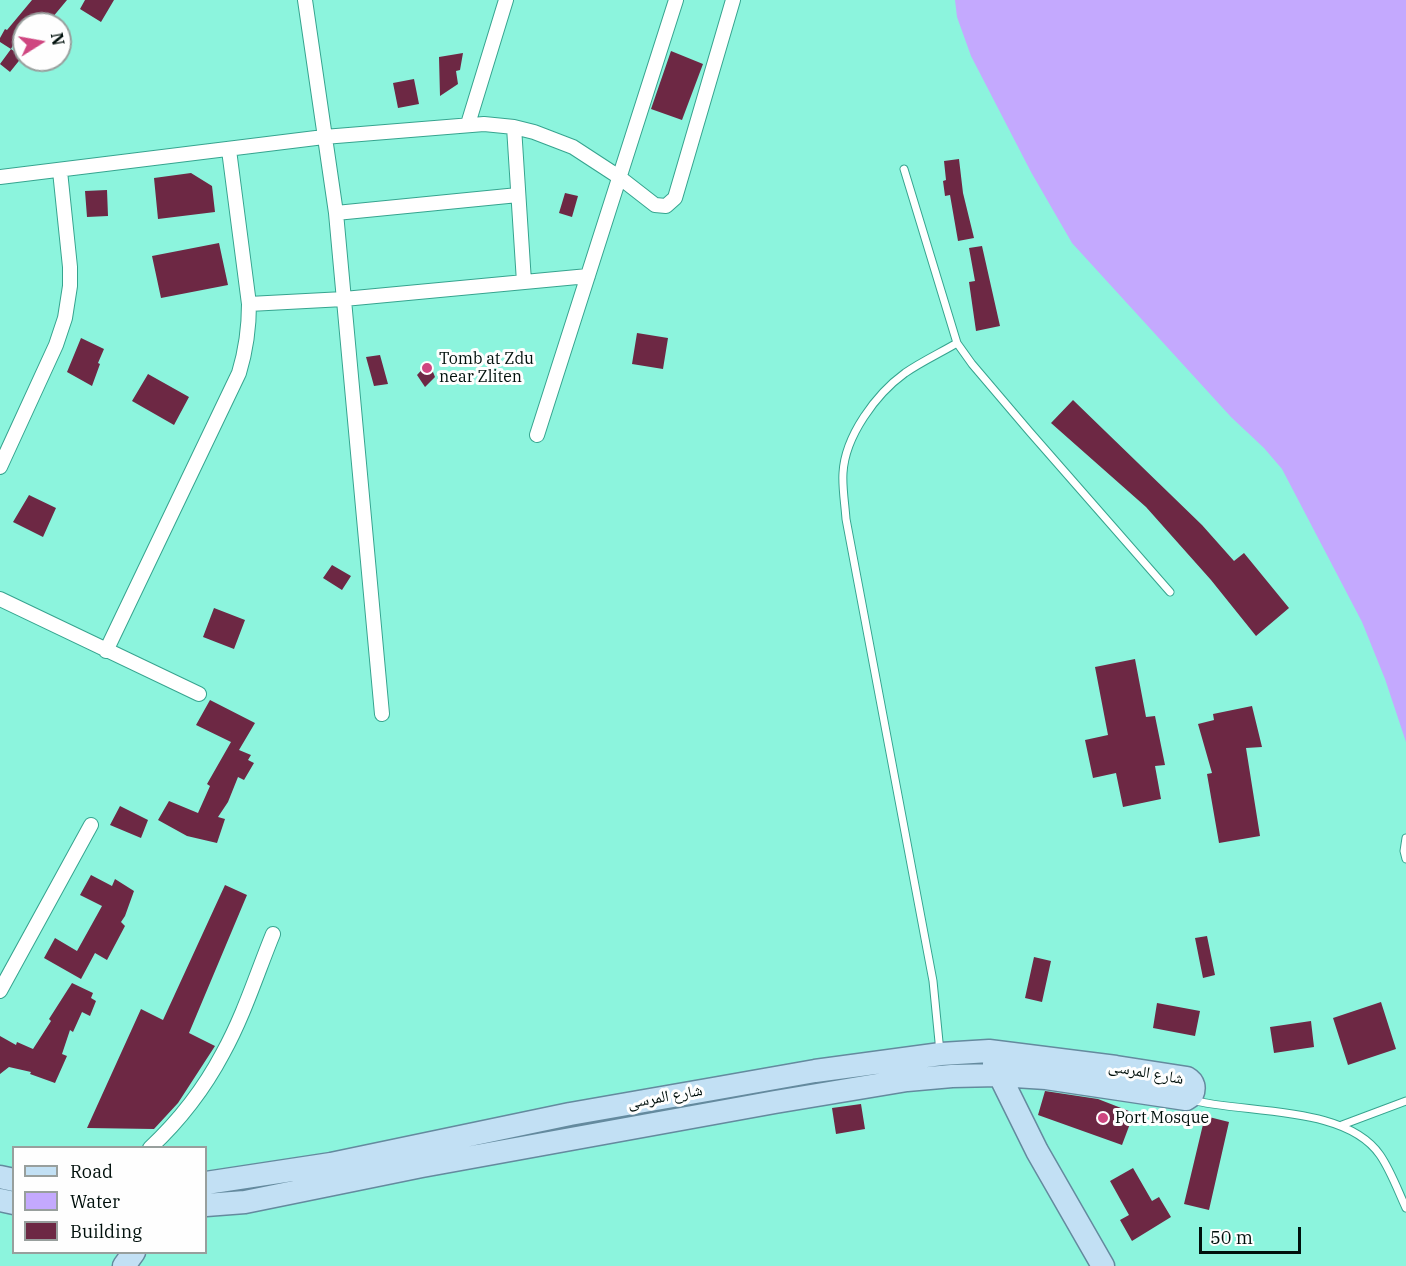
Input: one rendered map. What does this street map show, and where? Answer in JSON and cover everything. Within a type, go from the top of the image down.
[{"type":"main road","name":"شارع المرسى","points":[[207,1183],[331,1164],[570,1114],[815,1071],[941,1054],[989,1051],[1116,1067],[1187,1078],[1193,1082],[1194,1091],[1186,1099],[1046,1078],[999,1075],[952,1076],[882,1083],[422,1166],[244,1202],[207,1205]]},
{"type":"main road","points":[[989,1051],[1037,1151],[1103,1266]]},
{"type":"street","points":[[305,0],[336,213],[382,714]]},
{"type":"street","points":[[468,124],[506,0]]},
{"type":"street","points":[[537,435],[676,0]]},
{"type":"street","points":[[0,177],[324,137],[468,124],[514,127],[554,139],[573,147],[658,206],[669,204],[675,198],[733,0]]},
{"type":"street","points":[[514,127],[524,282]]},
{"type":"street","points":[[106,651],[239,372],[247,340],[249,304],[229,150]]},
{"type":"street","points":[[0,467],[56,345],[65,318],[70,267],[60,171]]},
{"type":"street","points":[[336,213],[518,195]]},
{"type":"street","points":[[249,304],[344,299],[588,276]]},
{"type":"street","points":[[0,599],[199,694]]},
{"type":"street","points":[[0,991],[91,825]]},
{"type":"street","points":[[152,1146],[166,1133],[188,1105],[224,1052],[273,934]]},
{"type":"lane","points":[[904,169],[957,343],[972,364],[1170,592]]},
{"type":"lane","points":[[941,1054],[933,981],[846,519],[843,472],[847,450],[872,406],[906,372],[957,343]]},
{"type":"lane","points":[[1406,838],[1404,851],[1406,859]]},
{"type":"lane","points":[[1186,1099],[1210,1105],[1310,1118],[1342,1125],[1356,1132],[1380,1154],[1406,1208]]},
{"type":"lane","points":[[1342,1125],[1406,1101]]},
{"type":"water","points":[[955,0],[1406,0],[1406,742],[1385,679],[1362,622],[1282,469],[1264,448],[1231,417],[1072,243],[1031,172],[971,56],[957,17]]},
{"type":"building","points":[[32,0],[67,0],[57,12],[22,12]]},
{"type":"building","points":[[85,0],[114,0],[101,22],[80,9]]},
{"type":"building","points":[[12,24],[11,49],[0,42],[5,29],[7,30]]},
{"type":"building","points":[[11,49],[12,50],[10,72],[0,64]]},
{"type":"building","points":[[671,51],[703,64],[682,120],[651,109]]},
{"type":"building","points":[[463,53],[460,70],[456,71],[458,84],[440,96],[439,57]]},
{"type":"building","points":[[414,79],[419,104],[398,108],[393,83]]},
{"type":"building","points":[[959,159],[963,193],[974,238],[958,241],[950,195],[945,196],[943,181],[946,180],[944,161]]},
{"type":"building","points":[[191,173],[212,186],[215,212],[158,219],[154,178]]},
{"type":"building","points":[[107,190],[108,216],[87,217],[85,191]]},
{"type":"building","points":[[565,193],[578,196],[572,217],[559,213]]},
{"type":"building","points":[[219,243],[228,285],[161,298],[152,256]]},
{"type":"building","points":[[982,246],[1000,326],[976,331],[969,282],[975,281],[969,248]]},
{"type":"building","points":[[637,333],[668,338],[663,369],[632,364]]},
{"type":"building","points":[[81,338],[104,349],[92,386],[67,372]]},
{"type":"building","points":[[380,355],[388,384],[374,386],[366,357]]},
{"type":"building","name":"Tomb at Zdu near Zliten","points":[[429,362],[435,377],[425,387],[417,375]]},
{"type":"building","points":[[148,374],[189,397],[174,425],[132,401]]},
{"type":"building","points":[[1073,400],[1202,525],[1234,561],[1244,553],[1289,608],[1256,636],[1211,580],[1146,507],[1051,423]]},
{"type":"building","points":[[29,495],[56,508],[43,537],[13,522]]},
{"type":"building","points":[[332,565],[351,576],[342,590],[323,578]]},
{"type":"building","points":[[214,608],[245,620],[234,649],[203,637]]},
{"type":"building","points":[[1135,659],[1146,717],[1155,716],[1165,765],[1155,766],[1161,799],[1123,807],[1116,773],[1093,778],[1085,740],[1108,735],[1095,667]]},
{"type":"building","points":[[210,700],[255,723],[239,750],[251,755],[248,760],[254,763],[244,780],[238,777],[228,802],[218,817],[225,819],[217,843],[187,836],[158,820],[169,801],[198,813],[210,786],[207,784],[231,742],[196,725]]},
{"type":"building","points":[[1252,706],[1262,747],[1246,748],[1260,836],[1219,843],[1207,774],[1212,773],[1198,724],[1214,720],[1213,714]]},
{"type":"building","points":[[120,806],[148,820],[141,838],[110,825]]},
{"type":"building","points":[[91,875],[112,886],[115,879],[134,891],[121,922],[125,926],[107,960],[95,953],[81,979],[44,958],[55,938],[77,951],[102,906],[80,895]]},
{"type":"building","points":[[225,885],[247,895],[189,1033],[215,1046],[178,1103],[154,1129],[87,1128],[141,1009],[163,1020]]},
{"type":"building","points":[[1207,936],[1215,975],[1203,978],[1195,938]]},
{"type":"building","points":[[1034,957],[1051,961],[1042,1002],[1025,998]]},
{"type":"building","points":[[72,983],[93,993],[91,998],[96,1001],[90,1016],[82,1012],[73,1032],[70,1030],[62,1054],[67,1056],[55,1083],[30,1074],[31,1072],[9,1067],[0,1074],[0,1036],[16,1045],[17,1042],[33,1049]]},
{"type":"building","points":[[1381,1002],[1396,1049],[1348,1065],[1333,1018]]},
{"type":"building","points":[[1157,1003],[1200,1011],[1195,1036],[1153,1028]]},
{"type":"building","points":[[1311,1021],[1314,1047],[1274,1053],[1270,1027]]},
{"type":"building","points":[[1045,1091],[1098,1099],[1134,1113],[1122,1145],[1038,1115]]},
{"type":"building","points":[[861,1104],[865,1129],[836,1134],[832,1108]]},
{"type":"building","points":[[1205,1116],[1229,1122],[1209,1210],[1184,1204]]},
{"type":"building","points":[[1133,1168],[1152,1201],[1159,1197],[1171,1217],[1132,1241],[1120,1220],[1129,1215],[1110,1181]]},
{"type":"place","name":"Tomb at Zdu near Zliten","points":[[427,368]]},
{"type":"place","name":"Port Mosque","points":[[1103,1118]]}]
